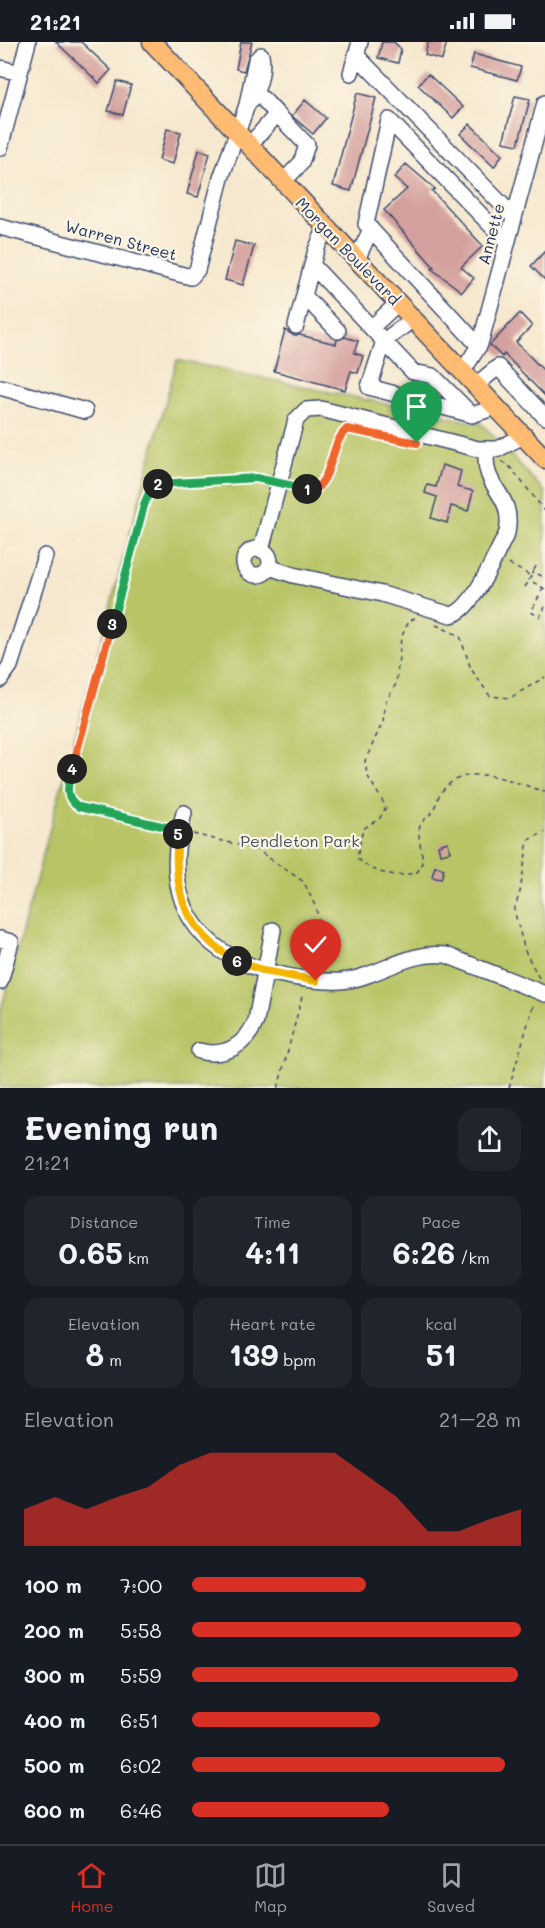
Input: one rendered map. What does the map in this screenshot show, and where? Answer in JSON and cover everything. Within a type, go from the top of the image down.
[{"type":"main road","name":"Morgan Boulevard","points":[[152,42],[545,459]]},
{"type":"street","points":[[0,148],[27,42]]},
{"type":"street","points":[[351,73],[358,48]]},
{"type":"street","points":[[358,48],[514,217]]},
{"type":"street","points":[[243,140],[247,105],[254,99],[263,62],[263,49]]},
{"type":"street","points":[[0,68],[20,74]]},
{"type":"street","points":[[263,99],[307,145],[301,163],[283,182]]},
{"type":"street","name":"Annette","points":[[464,371],[478,346],[545,102]]},
{"type":"street","points":[[243,140],[277,114]]},
{"type":"street","points":[[478,346],[366,224],[389,120],[507,242]]},
{"type":"street","name":"Warren Street","points":[[0,227],[191,277],[197,270],[221,178],[243,140]]},
{"type":"street","points":[[296,326],[312,265],[326,227]]},
{"type":"street","points":[[357,259],[371,229]]},
{"type":"street","points":[[312,265],[413,372],[433,376],[472,415]]},
{"type":"street","points":[[304,297],[338,331]]},
{"type":"street","points":[[372,327],[398,303]]},
{"type":"street","points":[[413,319],[384,340],[369,387],[472,415],[496,407]]},
{"type":"street","points":[[476,385],[498,367],[545,417]]},
{"type":"street","points":[[0,387],[85,411]]},
{"type":"street","points":[[261,550],[297,420],[306,410],[321,409],[487,453],[523,436]]},
{"type":"street","points":[[269,567],[292,575],[382,594],[451,615],[458,613],[468,604],[507,533],[509,522],[505,502],[487,476],[487,453]]},
{"type":"street","points":[[261,550],[270,559],[269,567],[260,575],[252,574],[246,568],[245,560],[249,552],[261,550]]},
{"type":"street","points":[[0,680],[10,666],[45,556]]},
{"type":"street","points":[[184,813],[179,830],[177,858],[184,907],[193,924],[206,940],[223,953],[265,971],[307,980],[342,981],[371,974],[410,957],[430,953],[446,955],[541,992]]},
{"type":"street","points":[[200,1051],[209,1054],[226,1052],[241,1043],[251,1033],[256,1021],[273,930]]},
{"type":"street","points":[[0,939],[11,942],[0,982]]},
{"type":"path","points":[[278,1088],[307,980],[319,921],[316,908],[304,882],[256,849],[79,807],[67,794],[145,502],[151,488],[162,483],[256,478],[316,489],[326,477],[340,439],[347,429]]},
{"type":"path","points":[[487,453],[506,463],[545,511]]},
{"type":"path","points":[[508,564],[531,576]]},
{"type":"path","points":[[525,587],[537,564]]},
{"type":"path","points":[[534,571],[545,578]]},
{"type":"path","points":[[529,580],[544,589],[531,612],[540,617],[545,607]]},
{"type":"path","points":[[419,618],[412,618],[401,638],[396,684],[386,701],[383,721],[365,761],[367,775],[386,807],[381,818],[363,829],[357,858],[380,872],[396,874],[417,872],[422,860],[419,831],[422,821],[432,813],[445,787],[471,776],[496,777],[545,792]]},
{"type":"path","points":[[434,624],[460,636],[471,669],[490,696],[510,698],[545,677]]},
{"type":"path","points":[[509,1088],[541,992],[539,974],[525,951],[514,910],[520,892],[528,840],[545,832]]},
{"type":"green space","name":"Pendleton Park","points":[[177,360],[482,424],[545,492],[545,1088],[0,1088],[0,1013]]},
{"type":"building","points":[[56,42],[81,42],[111,70],[99,83]]},
{"type":"building","points":[[241,42],[252,42],[244,71],[236,69]]},
{"type":"building","points":[[382,42],[394,42],[401,49],[398,63],[378,58]]},
{"type":"building","points":[[428,42],[447,42],[442,60],[425,55]]},
{"type":"building","points":[[474,54],[521,67],[517,80],[470,68]]},
{"type":"building","points":[[428,74],[463,107],[453,118],[418,85]]},
{"type":"building","points":[[117,81],[131,85],[123,115],[108,111]]},
{"type":"building","points":[[357,93],[376,98],[351,191],[333,186]]},
{"type":"building","points":[[515,96],[530,99],[518,145],[503,142]]},
{"type":"building","points":[[305,100],[326,118],[313,134],[292,116]]},
{"type":"building","points":[[470,124],[502,155],[494,167],[460,134]]},
{"type":"building","points":[[167,129],[181,132],[173,164],[159,160]]},
{"type":"building","points":[[199,150],[210,153],[198,197],[187,194]]},
{"type":"building","points":[[406,164],[435,189],[432,191],[483,246],[461,267],[474,278],[462,292],[432,269],[434,267],[384,210],[407,189],[394,178]]},
{"type":"building","points":[[235,241],[254,246],[243,285],[225,280]]},
{"type":"building","points":[[545,251],[545,280],[531,266]]},
{"type":"building","points":[[520,313],[532,326],[516,342],[545,372],[545,396],[504,354],[502,357],[490,345]]},
{"type":"building","points":[[285,330],[293,335],[336,344],[337,340],[345,337],[358,341],[354,353],[363,356],[358,373],[351,371],[345,390],[274,371]]},
{"type":"building","points":[[442,465],[461,471],[457,487],[473,491],[468,511],[451,506],[447,523],[431,518],[437,497],[425,493],[427,485],[436,487]]},
{"type":"building","points":[[448,842],[450,852],[440,854],[438,845]]},
{"type":"building","points":[[435,866],[444,869],[441,879],[432,877]]},
{"type":"route","points":[[316,981],[242,964],[206,940],[193,924],[184,907],[177,858],[179,830],[79,807],[67,794],[68,786],[145,502],[151,488],[162,483],[256,478],[316,489],[326,477],[342,433],[347,429],[353,428],[417,443]]}]
